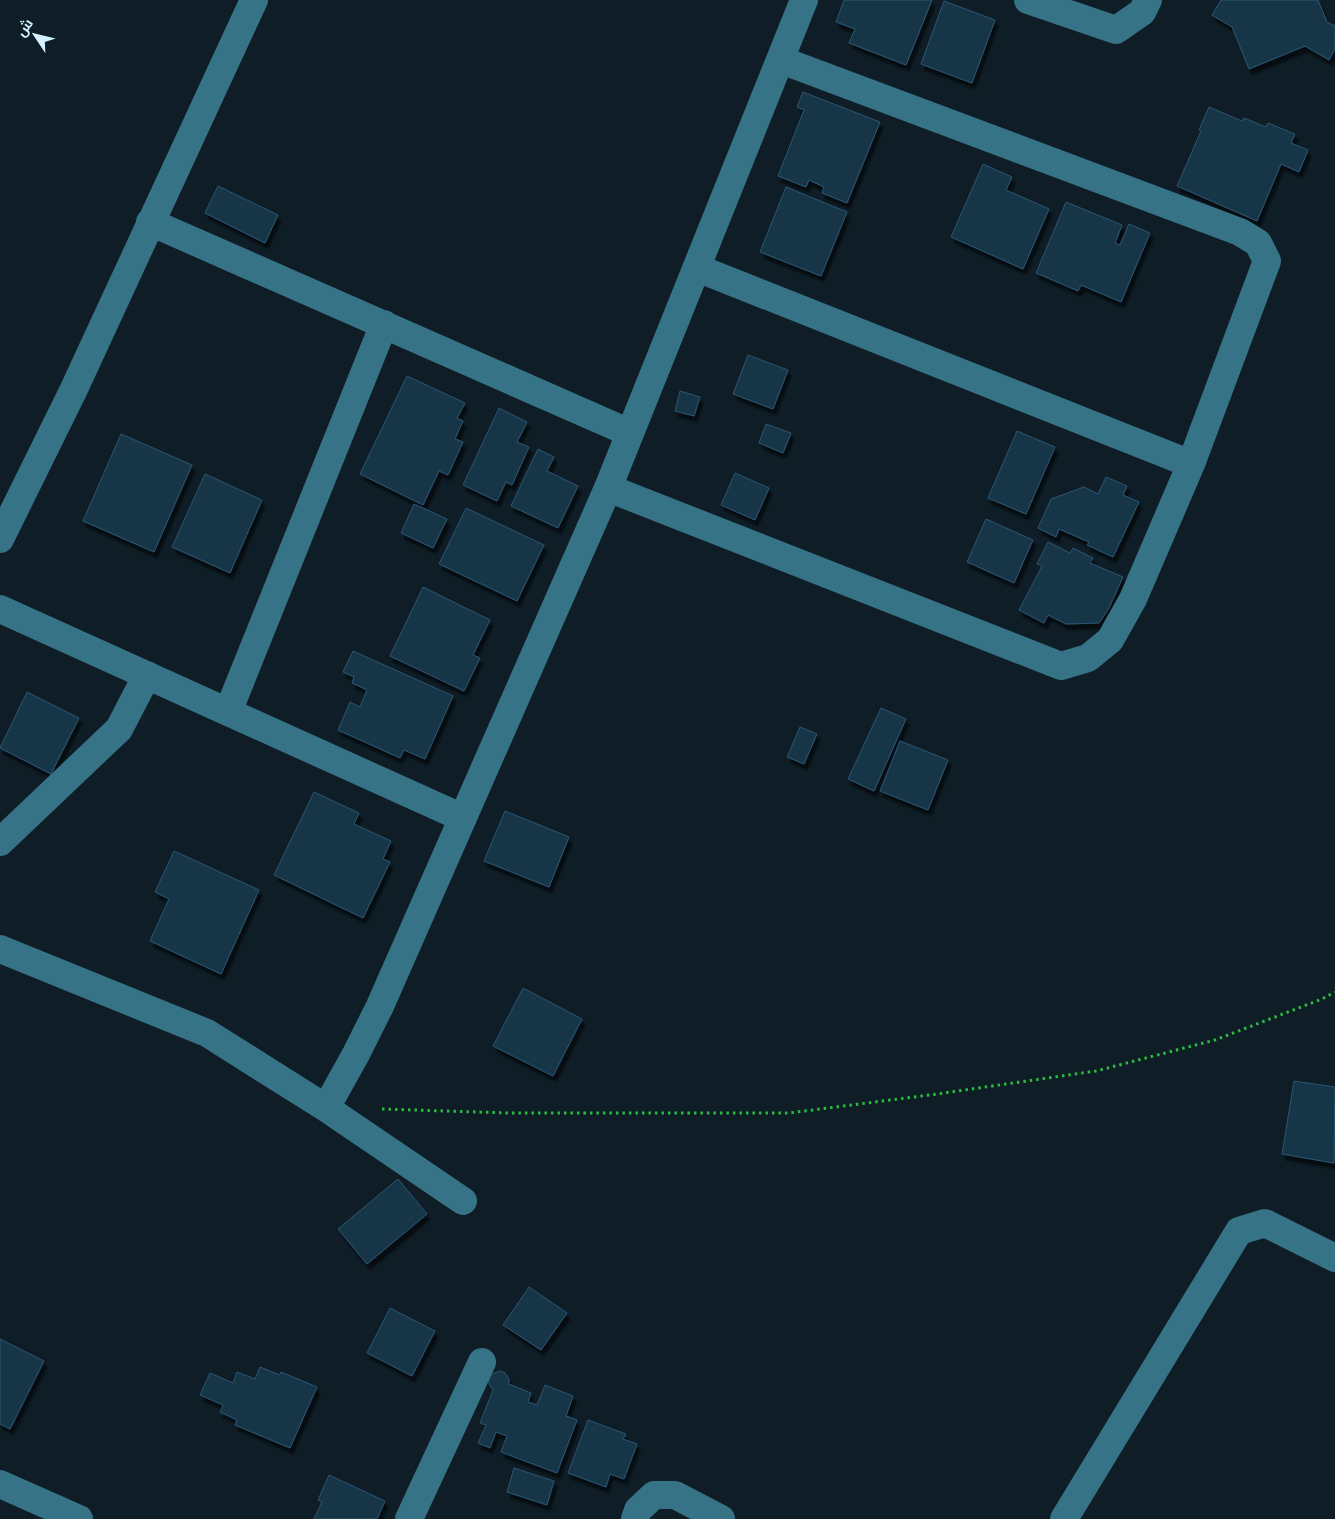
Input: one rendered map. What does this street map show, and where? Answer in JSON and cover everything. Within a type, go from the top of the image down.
[{"type":"street","points":[[0,539],[73,391],[254,0]]},
{"type":"street","points":[[326,1108],[380,1006],[608,488],[804,0]]},
{"type":"street","points":[[1028,0],[1116,30],[1142,12],[1148,0]]},
{"type":"street","points":[[608,488],[1061,666],[1088,658],[1110,640],[1133,600],[1191,464],[1267,260],[1258,243],[1240,232],[781,60]]},
{"type":"street","points":[[150,222],[630,433]]},
{"type":"street","points":[[697,268],[1191,464]]},
{"type":"street","points":[[228,712],[384,324]]},
{"type":"street","points":[[0,609],[462,818]]},
{"type":"street","points":[[0,842],[119,729],[147,675]]},
{"type":"street","points":[[0,949],[208,1033],[326,1108],[463,1201]]},
{"type":"street","points":[[1064,1519],[1239,1231],[1266,1223],[1335,1258]]},
{"type":"street","points":[[409,1519],[482,1362]]},
{"type":"street","points":[[0,1484],[79,1519]]},
{"type":"street","points":[[635,1519],[638,1510],[654,1495],[675,1495],[721,1519]]},
{"type":"path","points":[[374,1109],[509,1113],[789,1113],[1096,1071],[1215,1040],[1322,999],[1335,992]]},
{"type":"building","points":[[844,0],[932,0],[906,65],[849,43],[855,29],[836,22]]},
{"type":"building","points":[[1221,0],[1318,0],[1327,22],[1335,26],[1335,49],[1329,60],[1305,46],[1249,69],[1232,27],[1212,15]]},
{"type":"building","points":[[944,1],[995,20],[972,83],[921,64]]},
{"type":"building","points":[[803,92],[880,122],[847,203],[822,193],[824,187],[809,180],[806,187],[778,176],[804,110],[797,107]]},
{"type":"building","points":[[1209,107],[1242,121],[1244,118],[1266,127],[1268,123],[1295,134],[1291,143],[1308,150],[1299,172],[1281,164],[1257,221],[1177,186],[1201,131],[1199,130]]},
{"type":"building","points":[[983,164],[1012,177],[1006,190],[1049,209],[1023,269],[951,237]]},
{"type":"building","points":[[218,186],[278,215],[265,243],[205,213]]},
{"type":"building","points":[[786,187],[847,212],[821,276],[760,252]]},
{"type":"building","points":[[1066,202],[1122,225],[1115,243],[1120,245],[1129,224],[1150,233],[1121,302],[1081,285],[1078,291],[1036,273]]},
{"type":"building","points":[[748,355],[788,370],[773,409],[733,394]]},
{"type":"building","points":[[407,376],[465,403],[457,418],[463,421],[455,439],[463,442],[448,475],[439,471],[423,505],[360,474]]},
{"type":"building","points":[[680,391],[700,397],[694,416],[675,411]]},
{"type":"building","points":[[499,408],[527,422],[517,442],[529,447],[512,485],[506,482],[497,501],[463,485]]},
{"type":"building","points":[[766,424],[791,433],[783,453],[759,443]]},
{"type":"building","points":[[1017,431],[1055,447],[1026,514],[988,498]]},
{"type":"building","points":[[121,434],[192,465],[154,552],[83,521]]},
{"type":"building","points":[[538,449],[554,457],[547,471],[578,486],[558,528],[511,506]]},
{"type":"building","points":[[735,473],[769,488],[755,520],[721,505]]},
{"type":"building","points":[[205,474],[262,500],[230,573],[172,547]]},
{"type":"building","points":[[1106,477],[1127,486],[1123,495],[1139,502],[1113,557],[1087,545],[1089,542],[1059,529],[1056,537],[1038,528],[1051,499],[1084,487],[1098,494]]},
{"type":"building","points":[[414,504],[447,519],[433,548],[401,533]]},
{"type":"building","points":[[466,508],[544,545],[517,601],[439,564]]},
{"type":"building","points":[[986,519],[1033,540],[1014,583],[967,562]]},
{"type":"building","points":[[1048,542],[1070,553],[1073,548],[1093,558],[1090,563],[1123,577],[1109,608],[1099,623],[1066,624],[1048,615],[1044,623],[1019,610],[1042,566],[1037,564]]},
{"type":"building","points":[[423,587],[490,620],[473,655],[480,658],[464,691],[390,656]]},
{"type":"building","points":[[353,651],[453,696],[425,759],[404,750],[400,758],[338,730],[350,702],[360,707],[367,690],[352,683],[354,677],[343,672]]},
{"type":"building","points":[[27,692],[79,718],[51,774],[0,748]]},
{"type":"building","points":[[881,708],[906,719],[874,791],[848,779]]},
{"type":"building","points":[[800,727],[817,734],[804,764],[787,757]]},
{"type":"building","points":[[900,741],[948,760],[928,810],[880,791]]},
{"type":"building","points":[[314,792],[359,813],[354,824],[391,841],[383,859],[390,862],[363,918],[274,875]]},
{"type":"building","points":[[505,811],[569,837],[549,887],[484,861]]},
{"type":"building","points":[[174,851],[259,890],[221,974],[150,941],[169,899],[155,892]]},
{"type":"building","points":[[523,988],[582,1019],[553,1076],[493,1046]]},
{"type":"building","points":[[1294,1081],[1335,1087],[1334,1163],[1282,1154]]},
{"type":"building","points":[[398,1179],[427,1214],[367,1264],[338,1229]]},
{"type":"building","points":[[529,1287],[567,1313],[541,1350],[503,1325]]},
{"type":"building","points":[[390,1308],[435,1331],[412,1376],[367,1353]]},
{"type":"building","points":[[0,1339],[44,1361],[10,1429],[0,1424]]},
{"type":"building","points":[[260,1367],[280,1375],[281,1372],[317,1387],[290,1448],[235,1425],[237,1420],[220,1412],[223,1405],[200,1395],[210,1373],[233,1383],[237,1372],[255,1379]]},
{"type":"building","points":[[500,1371],[505,1373],[509,1379],[509,1384],[531,1393],[528,1402],[537,1405],[545,1385],[573,1396],[566,1416],[577,1420],[557,1473],[501,1452],[507,1436],[496,1432],[490,1448],[478,1443],[486,1425],[480,1423],[493,1390],[489,1384],[489,1377]]},
{"type":"building","points":[[588,1420],[626,1434],[623,1439],[637,1444],[624,1479],[610,1474],[606,1487],[568,1473]]},
{"type":"building","points":[[514,1468],[554,1481],[547,1505],[507,1492]]},
{"type":"building","points":[[329,1475],[385,1501],[377,1519],[314,1519],[322,1502],[318,1500]]}]
